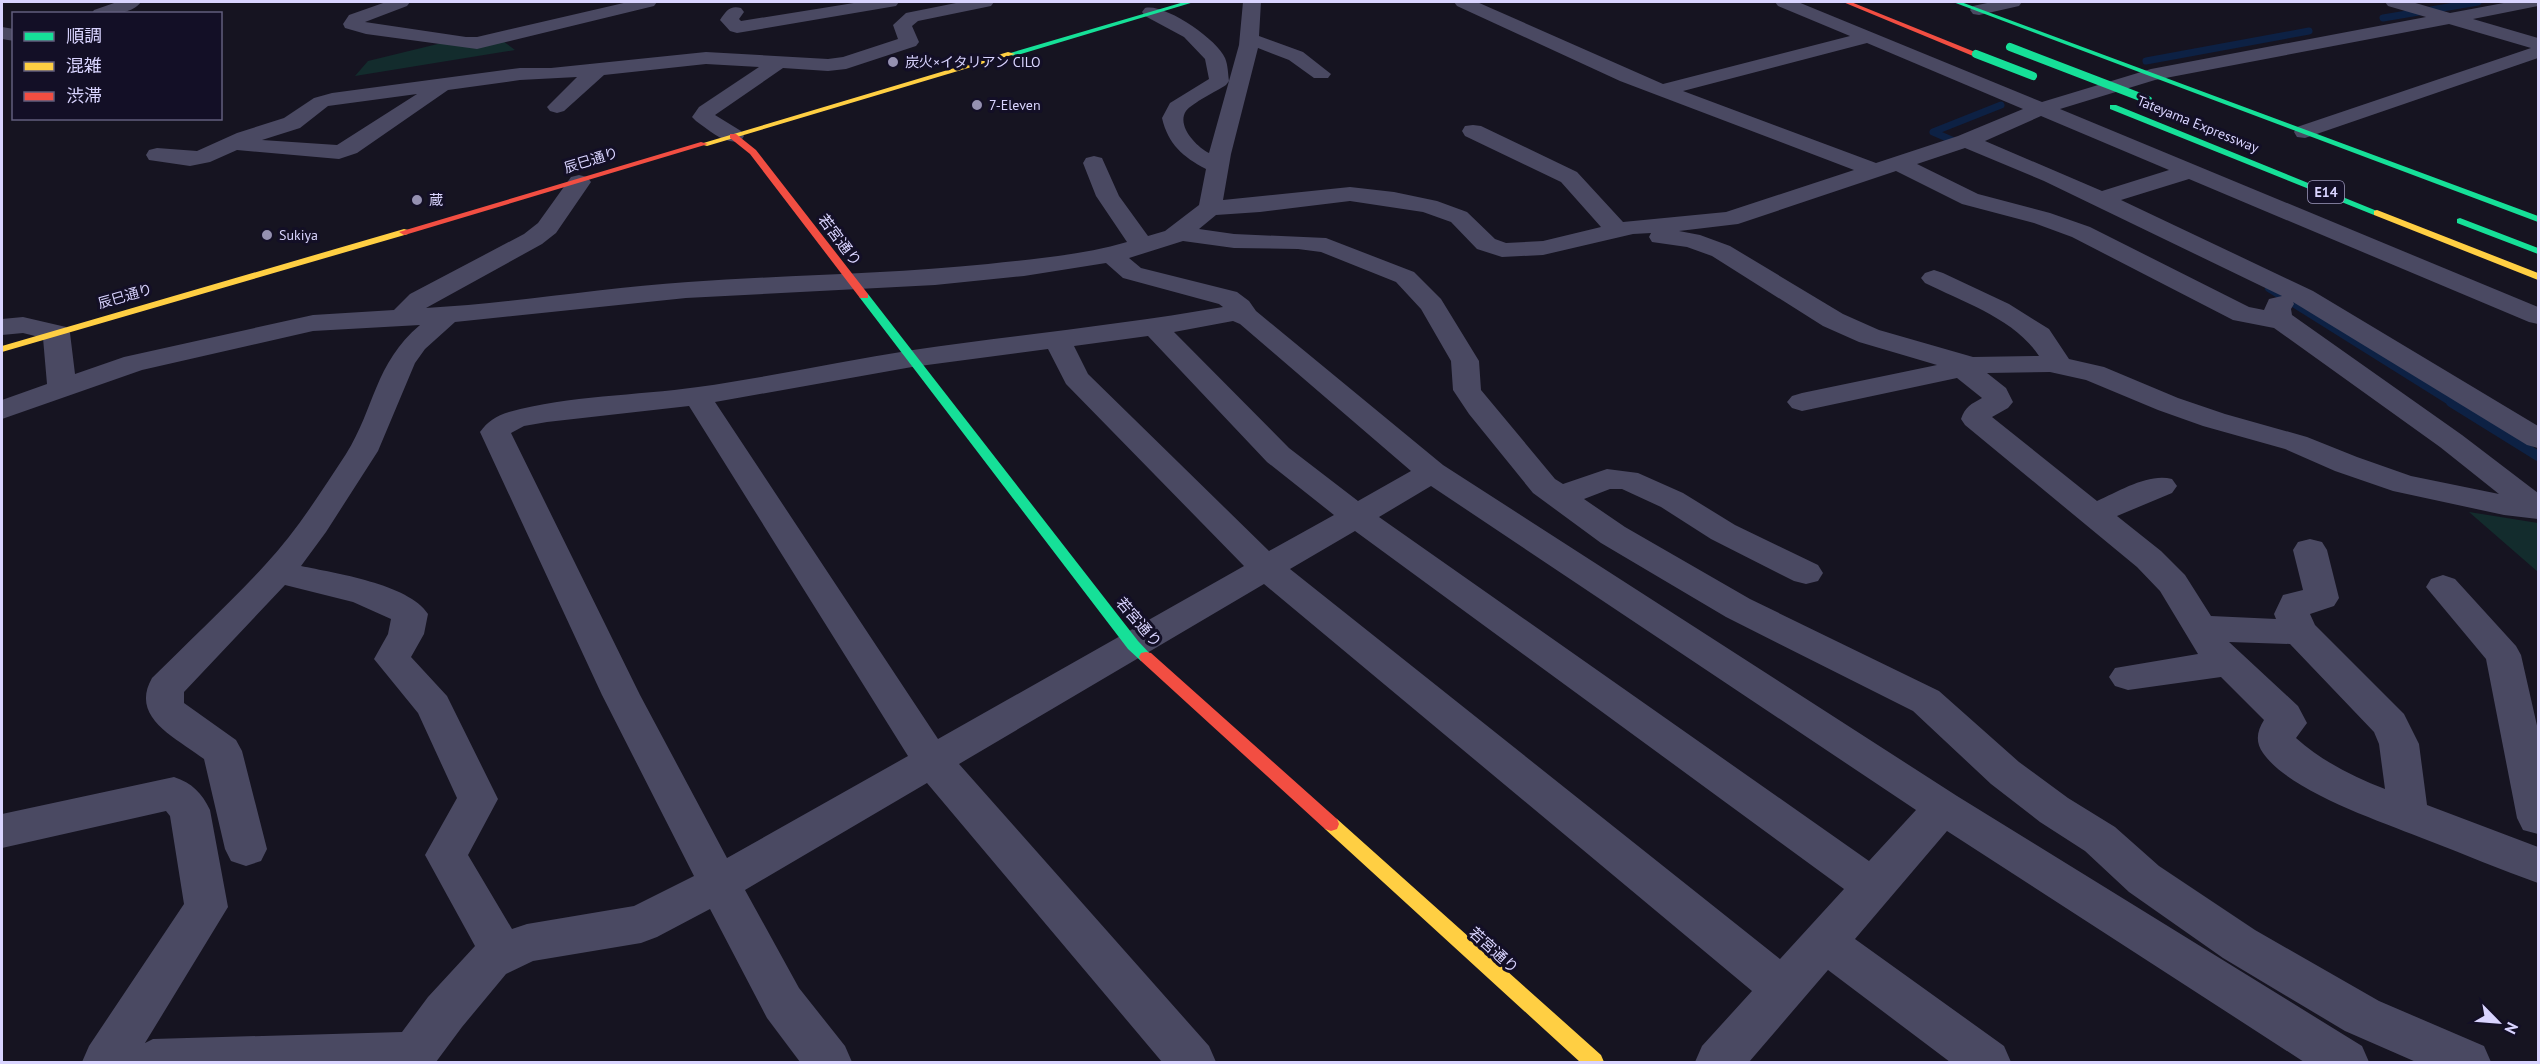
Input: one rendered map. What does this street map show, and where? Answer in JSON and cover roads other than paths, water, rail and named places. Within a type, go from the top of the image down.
[{"type":"main road","name":"辰巳通り","points":[[2,349],[1190,2]]},
{"type":"main road","name":"Tateyama Expressway","points":[[1846,2],[2538,277]]},
{"type":"main road","points":[[1956,2],[2538,219]]},
{"type":"main road","name":"Tateyama Expressway","points":[[2004,45],[2153,102]]},
{"type":"main road","name":"若宮通り","points":[[733,136],[753,152],[1133,645],[1594,1062]]},
{"type":"main road","points":[[2449,217],[2538,251]]},
{"type":"street","points":[[105,12],[132,2]]},
{"type":"street","points":[[401,2],[355,19],[351,24],[355,27],[466,43],[499,38],[648,2]]},
{"type":"street","points":[[717,2],[735,12],[795,2]]},
{"type":"street","points":[[735,12],[729,20],[737,27],[890,2]]},
{"type":"street","points":[[157,154],[190,159],[292,123],[321,102],[332,99],[519,74],[706,58],[828,65],[846,63],[909,42],[902,25],[912,17],[985,2]]},
{"type":"street","points":[[1210,208],[1249,39],[1252,2]]},
{"type":"street","points":[[1463,2],[1627,77],[1970,199],[2042,218],[2081,232],[2242,314],[2282,321]]},
{"type":"street","points":[[1784,2],[2538,316]]},
{"type":"street","points":[[1979,10],[2013,2]]},
{"type":"street","points":[[2,410],[134,363],[313,323],[495,312],[686,290],[935,277],[1111,255],[1174,236],[1210,208],[1260,205],[1350,194],[1394,199],[1429,206],[1459,217],[1486,244],[1502,250],[1517,252],[1633,227],[1729,219],[1966,141],[2040,109],[2151,75],[2535,2]]},
{"type":"street","points":[[2395,3],[2538,44]]},
{"type":"street","points":[[621,8],[637,20]]},
{"type":"street","points":[[1151,12],[1191,33],[1215,58],[1219,81],[1178,107],[1173,117],[1178,135],[1194,154],[1218,166]]},
{"type":"street","points":[[2318,42],[2350,18]]},
{"type":"street","points":[[1662,90],[1870,37]]},
{"type":"street","points":[[499,38],[514,50]]},
{"type":"street","points":[[1249,39],[1275,46],[1303,58],[1321,74]]},
{"type":"street","points":[[2305,132],[2538,51]]},
{"type":"street","points":[[733,136],[703,117],[706,111],[778,63]]},
{"type":"street","points":[[557,107],[598,69]]},
{"type":"street","points":[[230,144],[339,152],[349,148],[445,85]]},
{"type":"street","points":[[1473,131],[1569,177],[1615,231],[1691,240],[1722,251],[1833,320],[1869,336],[1967,367],[1996,394],[1998,402],[1978,412],[1976,419],[2150,560],[2173,583],[2213,648],[2284,716],[2288,723],[2277,731],[2277,744],[2298,763],[2349,792],[2538,865]]},
{"type":"street","points":[[1966,141],[2052,176],[2298,295],[2538,439]]},
{"type":"street","points":[[1094,162],[1098,179],[1117,212],[1143,246]]},
{"type":"street","points":[[2100,199],[2190,171]]},
{"type":"street","points":[[401,318],[419,300],[533,239],[547,228],[579,182]]},
{"type":"street","points":[[1179,233],[1234,241],[1326,245],[1404,277],[1432,305],[1465,361],[1467,390],[1479,408],[1544,486],[1613,535],[1738,608],[1926,701],[2013,779],[2054,810],[2100,839],[2144,879],[2239,944],[2361,1016],[2467,1062]]},
{"type":"street","points":[[1111,255],[1132,273],[1228,298],[1240,307],[1246,317]]},
{"type":"street","points":[[1934,278],[2000,310],[2039,334],[2059,365]]},
{"type":"street","points":[[2298,295],[2278,305],[2277,317],[2451,441],[2538,508]]},
{"type":"street","points":[[828,1062],[783,1002],[719,884],[621,695],[495,432],[510,422],[548,413],[698,396],[912,359],[1154,327],[1234,314],[1250,318],[1432,472],[1943,807],[2345,1062]]},
{"type":"street","points":[[246,849],[222,751],[165,709],[165,688],[278,572],[314,525],[363,451],[401,362],[415,343],[448,315]]},
{"type":"street","points":[[2,327],[23,326],[56,333],[62,389]]},
{"type":"street","points":[[1154,327],[1278,455],[1356,516],[1873,887]]},
{"type":"street","points":[[1057,340],[1077,378],[1266,568],[1783,989]]},
{"type":"street","points":[[1802,402],[1967,367],[2059,365],[2094,373],[2130,390],[2195,414],[2296,443],[2346,464],[2404,484],[2504,505],[2538,508]]},
{"type":"street","points":[[698,396],[932,761],[1192,1062]]},
{"type":"street","points":[[153,1062],[410,1058],[490,960],[527,944],[641,924],[719,884],[1432,472]]},
{"type":"street","points":[[1559,496],[1607,479],[1627,480],[1672,500],[1723,532],[1806,573]]},
{"type":"street","points":[[2094,514],[2161,486]]},
{"type":"street","points":[[2310,550],[2322,598],[2295,603],[2292,614],[2300,632],[2390,724],[2399,744],[2408,814]]},
{"type":"street","points":[[278,572],[377,597],[400,606],[410,614],[406,634],[392,659],[434,706],[478,798],[446,855],[503,954]]},
{"type":"street","points":[[2443,587],[2504,655],[2538,818]]},
{"type":"street","points":[[2200,628],[2300,632]]},
{"type":"street","points":[[2128,677],[2228,663]]},
{"type":"street","points":[[2,831],[174,793],[190,810],[206,907],[106,1062]]},
{"type":"street","points":[[1719,1062],[1943,807]]},
{"type":"street","points":[[1824,942],[1987,1062]]},
{"type":"waterway","points":[[2383,18],[2478,2]]},
{"type":"waterway","points":[[2146,61],[2309,31]]},
{"type":"waterway","points":[[1961,144],[1933,132],[2001,105]]},
{"type":"waterway","points":[[2269,288],[2453,403]]},
{"type":"waterway","points":[[2451,402],[2538,456]]},
{"type":"place","name":"炭火×イタリアン CILO","points":[[893,62]]},
{"type":"place","name":"7-Eleven","points":[[977,105]]},
{"type":"place","name":"蔵","points":[[417,200]]},
{"type":"place","name":"Sukiya","points":[[267,235]]}]
